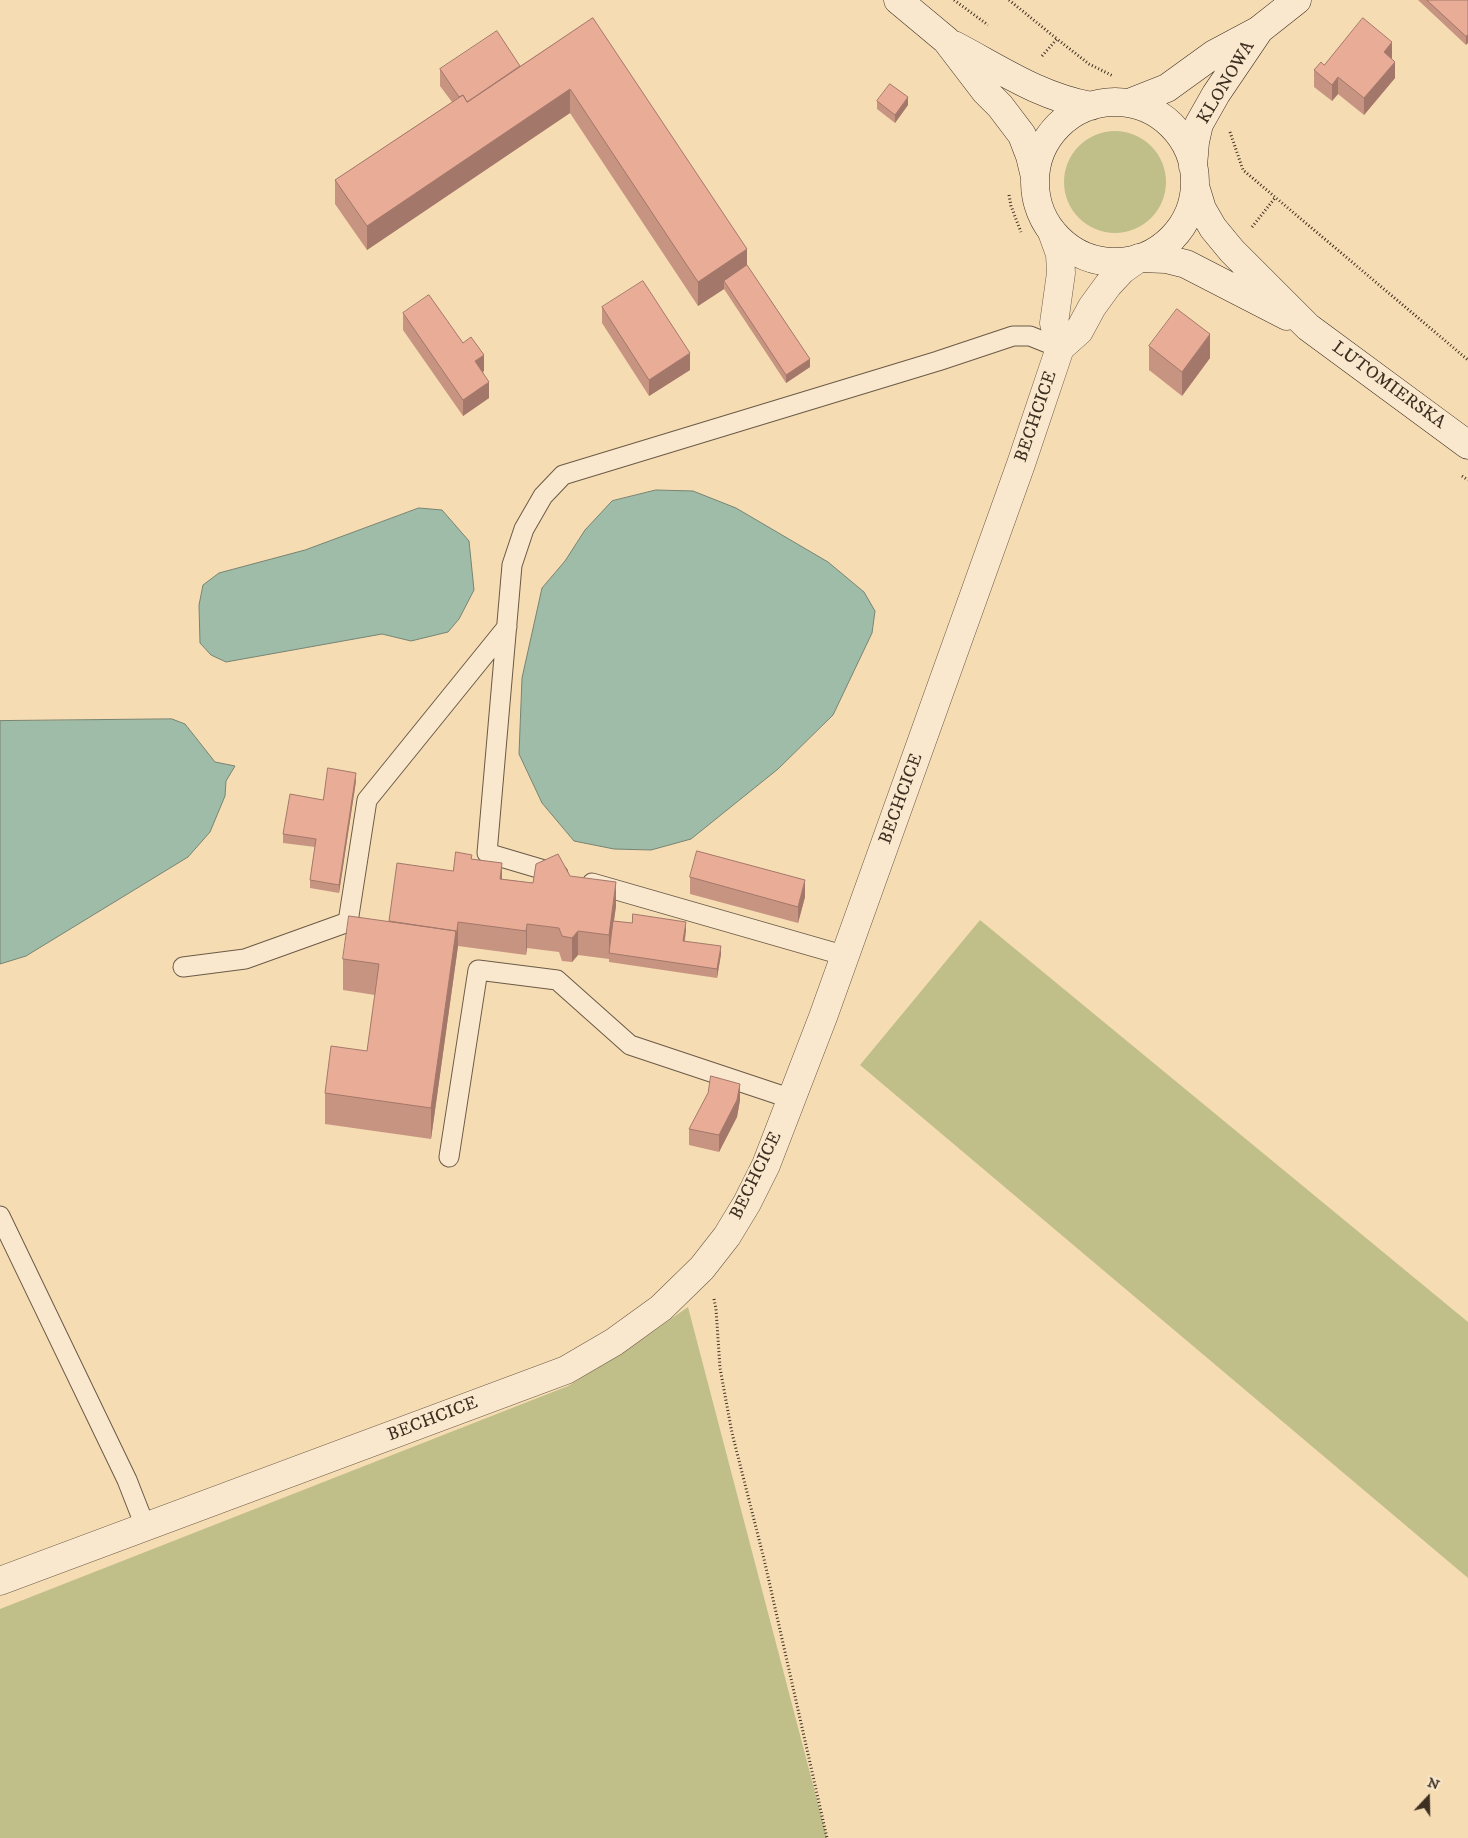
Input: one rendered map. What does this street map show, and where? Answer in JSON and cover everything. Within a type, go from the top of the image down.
[{"type":"street","points":[[898,0],[946,40],[1045,94],[1090,106]]},
{"type":"street","name":"KLONOWA","points":[[1129,103],[1167,88],[1214,54],[1259,30],[1297,0]]},
{"type":"street","name":"KLONOWA","points":[[1194,177],[1195,142],[1199,124],[1216,94],[1259,30]]},
{"type":"street","points":[[946,40],[1022,135],[1030,156],[1035,178],[1036,197],[1042,216],[1052,232],[1066,246],[1082,256],[1101,261],[1120,262],[1139,258],[1157,250],[1172,239],[1184,223],[1192,206],[1194,177],[1188,149],[1178,133],[1164,119],[1147,109],[1129,103],[1110,102],[1090,106],[1073,114],[1058,126],[1046,142],[1038,159],[1035,178]]},
{"type":"street","name":"LUTOMIERSKA","points":[[1194,177],[1202,209],[1213,228],[1232,251],[1308,327],[1468,445]]},
{"type":"street","name":"BECHCICE","points":[[1052,232],[1060,254],[1061,273],[1054,323],[1060,348]]},
{"type":"street","name":"LUTOMIERSKA","points":[[1139,258],[1166,259],[1186,264],[1308,327]]},
{"type":"street","name":"BECHCICE","points":[[0,1581],[566,1370],[614,1342],[661,1308],[702,1268],[727,1236],[747,1203],[766,1165],[792,1099],[846,956],[1021,464],[1060,348],[1079,331],[1092,307],[1108,285],[1122,270],[1139,258]]},
{"type":"lane","points":[[846,956],[487,853],[512,565],[524,529],[543,496],[563,475],[938,361],[1013,336],[1030,336],[1060,348]]},
{"type":"lane","points":[[183,967],[245,959],[348,922],[367,800],[507,627]]},
{"type":"lane","points":[[449,1157],[478,970],[556,980],[630,1044],[792,1099]]},
{"type":"lane","points":[[0,1216],[127,1480],[145,1526]]},
{"type":"path","points":[[1009,0],[1089,64],[1114,76]]},
{"type":"path","points":[[1038,62],[1057,38]]},
{"type":"path","points":[[1229,127],[1243,170],[1468,360]]},
{"type":"path","points":[[1008,187],[1010,206],[1025,239]]},
{"type":"path","points":[[1248,231],[1275,198]]},
{"type":"path","points":[[1460,475],[1468,480]]},
{"type":"path","points":[[702,1268],[712,1287],[716,1309],[720,1368],[732,1433],[764,1559],[827,1838]]},
{"type":"shaded area","points":[[1115,131],[1134,135],[1151,146],[1162,163],[1166,182],[1162,201],[1151,218],[1134,229],[1115,233],[1096,229],[1079,218],[1068,201],[1064,182],[1068,163],[1079,146],[1096,135]]},
{"type":"shaded area","points":[[656,490],[693,491],[736,508],[828,562],[864,592],[875,611],[872,633],[833,715],[778,769],[691,839],[651,850],[614,849],[574,841],[542,803],[519,754],[522,678],[542,588],[565,561],[585,530],[612,501]]},
{"type":"shaded area","points":[[419,508],[442,510],[469,541],[474,590],[459,619],[448,632],[411,641],[382,634],[226,662],[211,655],[200,643],[199,605],[203,585],[219,573],[305,550]]},
{"type":"shaded area","points":[[172,719],[185,724],[215,762],[235,766],[226,781],[225,796],[210,832],[188,857],[26,956],[0,964],[0,721]]},
{"type":"shaded area","points":[[980,920],[1468,1322],[1468,1578],[860,1065]]},
{"type":"shaded area","points":[[688,1307],[827,1838],[0,1838],[0,1609],[568,1386],[631,1347]]},
{"type":"building","points":[[1427,0],[1468,0],[1468,35],[1466,36]]},
{"type":"building","points":[[593,18],[747,249],[698,282],[570,89],[367,226],[335,180],[463,95],[467,102]]},
{"type":"building","points":[[1363,18],[1392,42],[1384,52],[1395,62],[1364,98],[1338,77],[1332,85],[1314,70],[1321,62],[1324,65]]},
{"type":"building","points":[[497,31],[520,66],[467,102],[463,95],[459,97],[440,69]]},
{"type":"building","points":[[890,84],[908,97],[895,115],[877,101]]},
{"type":"building","points":[[747,265],[810,359],[786,375],[724,281]]},
{"type":"building","points":[[643,281],[690,353],[649,380],[602,307]]},
{"type":"building","points":[[429,295],[463,343],[471,337],[484,355],[475,361],[489,382],[463,400],[403,313]]},
{"type":"building","points":[[1177,309],[1210,334],[1182,372],[1149,346]]},
{"type":"building","points":[[328,768],[356,773],[339,885],[310,880],[316,839],[283,834],[290,794],[323,800]]},
{"type":"building","points":[[697,851],[805,880],[798,907],[690,877]]},
{"type":"building","points":[[456,852],[472,855],[471,859],[502,863],[500,879],[533,883],[536,864],[558,854],[570,876],[616,882],[609,935],[578,931],[572,938],[562,936],[559,928],[527,924],[526,931],[458,922],[456,938],[456,931],[389,921],[397,863],[453,871]]},
{"type":"building","points":[[633,914],[686,922],[683,941],[721,946],[717,969],[609,953],[613,921],[632,923]]},
{"type":"building","points":[[349,916],[456,931],[431,1108],[325,1093],[331,1046],[367,1051],[379,964],[343,959]]},
{"type":"building","points":[[711,1076],[740,1084],[737,1100],[719,1135],[689,1129],[708,1093]]}]
